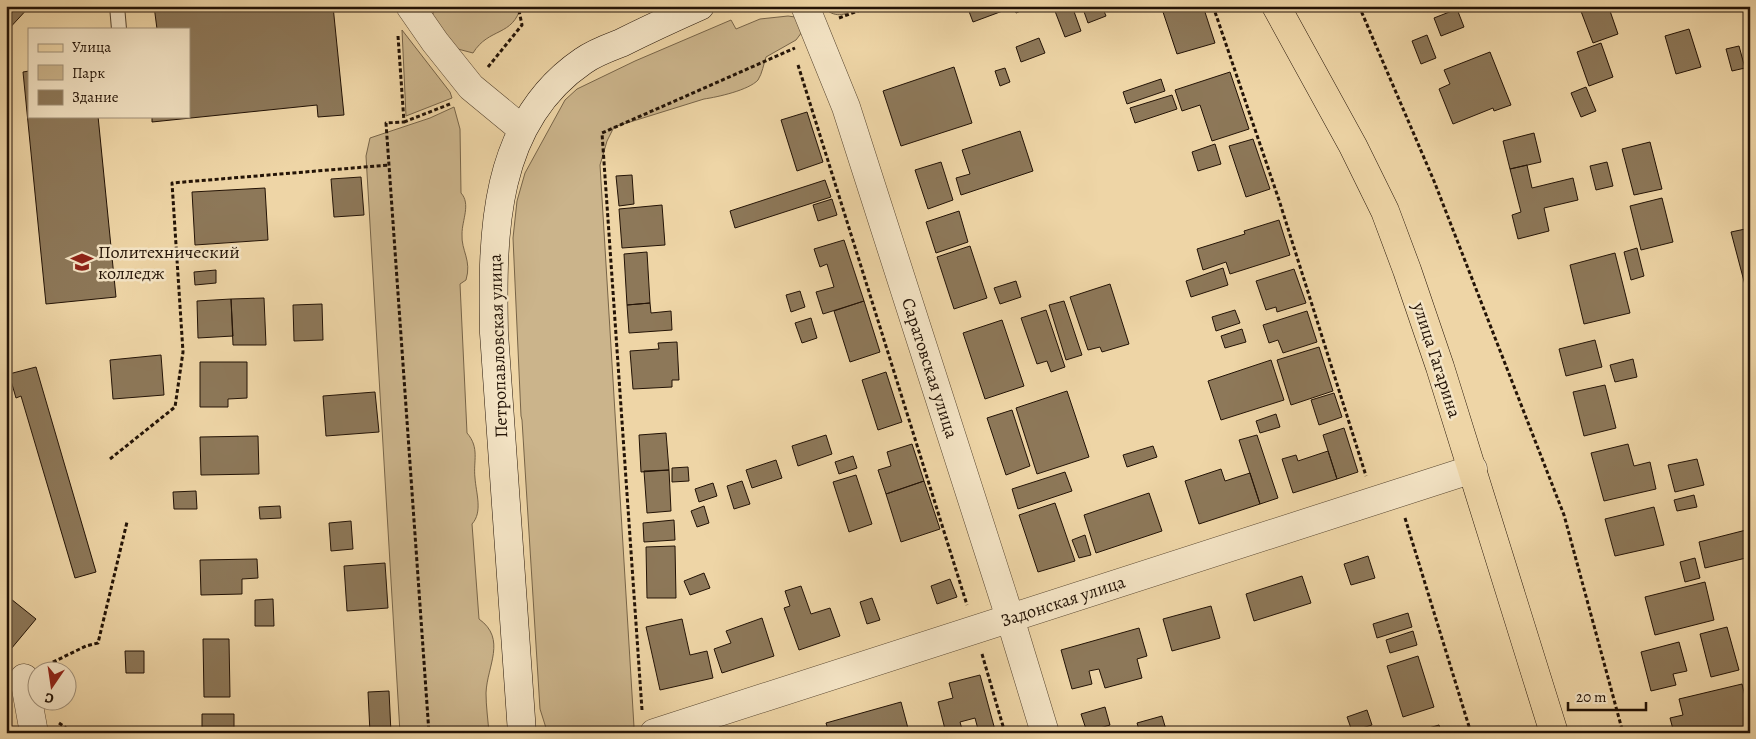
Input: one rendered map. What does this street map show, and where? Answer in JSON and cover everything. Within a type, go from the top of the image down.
[{"type":"main road","name":"улица Гагарина","points":[[1276,6],[1385,211],[1410,278],[1473,470],[1554,733]]},
{"type":"street","points":[[410,6],[435,42],[471,87],[522,129]]},
{"type":"street","name":"Петропавловская улица","points":[[522,733],[494,333],[493,267],[499,206],[507,168],[522,129],[541,100],[561,77],[584,59],[700,6]]},
{"type":"street","name":"Саратовская улица","points":[[805,6],[846,107],[1010,618],[1044,733]]},
{"type":"street","name":"Задонская улица","points":[[648,723],[974,630],[1473,470]]},
{"type":"street","points":[[24,678],[34,733]]},
{"type":"lane","points":[[117,6],[120,28]]},
{"type":"path","points":[[648,723],[602,133],[793,50],[836,20],[871,6]]},
{"type":"path","points":[[1213,6],[1279,200],[1366,475],[1402,509],[1471,733]]},
{"type":"path","points":[[1359,6],[1434,181],[1564,514],[1623,733]]},
{"type":"path","points":[[398,35],[404,122],[386,123],[429,733]]},
{"type":"path","points":[[796,59],[1005,733]]},
{"type":"path","points":[[110,459],[175,406],[183,352],[172,183],[389,165]]},
{"type":"path","points":[[58,660],[98,643],[127,522]]},
{"type":"green space","points":[[435,6],[521,6],[517,16],[507,28],[486,39],[473,53],[454,48],[431,21]]},
{"type":"green space","points":[[825,6],[856,6],[845,14],[837,15],[825,9]]},
{"type":"green space","points":[[795,17],[802,32],[796,40],[766,57],[762,72],[754,84],[717,97],[704,99],[614,127],[607,141],[600,165],[634,727],[614,733],[550,733],[546,728],[540,709],[521,416],[513,238],[517,201],[525,173],[565,100],[577,89],[635,61],[731,20],[736,29],[760,19]]},
{"type":"green space","points":[[402,30],[450,92],[452,98],[406,116]]},
{"type":"green space","points":[[454,107],[460,129],[461,193],[466,207],[462,240],[468,273],[466,280],[460,284],[467,433],[475,449],[478,508],[472,524],[479,619],[492,635],[494,644],[486,693],[489,733],[400,733],[366,156],[370,138],[430,118]]},
{"type":"building","points":[[6,6],[30,6],[6,32]]},
{"type":"building","points":[[154,6],[333,6],[344,115],[318,117],[317,105],[152,122],[152,118],[190,118],[190,28],[157,28]]},
{"type":"building","points":[[967,6],[1007,6],[1008,9],[973,22]]},
{"type":"building","points":[[1013,6],[1033,6],[1016,13]]},
{"type":"building","points":[[1053,6],[1072,6],[1081,31],[1065,37]]},
{"type":"building","points":[[1082,6],[1102,6],[1106,16],[1088,23]]},
{"type":"building","points":[[1161,6],[1203,6],[1215,43],[1177,54]]},
{"type":"building","points":[[1579,6],[1614,6],[1609,8],[1618,34],[1593,43]]},
{"type":"building","points":[[1457,9],[1464,27],[1441,36],[1434,18]]},
{"type":"building","points":[[1689,29],[1701,67],[1676,74],[1665,36]]},
{"type":"building","points":[[1427,35],[1436,58],[1421,64],[1412,41]]},
{"type":"building","points":[[1039,38],[1045,53],[1021,62],[1016,47]]},
{"type":"building","points":[[1601,43],[1613,77],[1589,86],[1577,52]]},
{"type":"building","points":[[1739,46],[1745,68],[1732,71],[1726,49]]},
{"type":"building","points":[[1490,52],[1511,105],[1494,111],[1493,108],[1453,124],[1439,89],[1450,84],[1444,70]]},
{"type":"building","points":[[954,67],[972,123],[901,146],[883,91]]},
{"type":"building","points":[[1005,68],[1010,82],[1000,86],[995,71]]},
{"type":"building","points":[[28,71],[28,118],[98,118],[116,297],[46,304],[23,72]]},
{"type":"building","points":[[1230,72],[1249,129],[1212,141],[1200,105],[1182,111],[1175,90]]},
{"type":"building","points":[[1161,79],[1165,91],[1127,104],[1123,92]]},
{"type":"building","points":[[1586,87],[1596,111],[1581,117],[1571,93]]},
{"type":"building","points":[[1172,95],[1177,109],[1135,123],[1130,108]]},
{"type":"building","points":[[807,112],[823,162],[797,171],[781,120]]},
{"type":"building","points":[[1020,131],[1033,171],[961,195],[956,178],[970,174],[962,150]]},
{"type":"building","points":[[1534,133],[1541,162],[1510,169],[1503,141]]},
{"type":"building","points":[[1253,139],[1270,189],[1246,197],[1229,146]]},
{"type":"building","points":[[1650,142],[1662,189],[1634,195],[1622,149]]},
{"type":"building","points":[[1215,144],[1221,164],[1198,171],[1192,152]]},
{"type":"building","points":[[941,162],[953,200],[928,209],[915,170]]},
{"type":"building","points":[[1607,162],[1613,186],[1596,190],[1590,166]]},
{"type":"building","points":[[1527,165],[1532,188],[1573,178],[1578,200],[1544,208],[1549,231],[1518,239],[1512,215],[1521,212],[1510,169]]},
{"type":"building","points":[[632,175],[634,204],[619,206],[616,176]]},
{"type":"building","points":[[361,177],[364,215],[334,217],[331,179]]},
{"type":"building","points":[[825,180],[831,197],[735,228],[730,211]]},
{"type":"building","points":[[265,188],[268,240],[195,245],[192,192]]},
{"type":"building","points":[[1662,198],[1673,242],[1641,250],[1630,206]]},
{"type":"building","points":[[832,199],[837,215],[818,221],[813,205]]},
{"type":"building","points":[[662,205],[665,245],[622,248],[619,209]]},
{"type":"building","points":[[959,211],[968,242],[936,253],[926,222]]},
{"type":"building","points":[[1279,220],[1290,255],[1230,274],[1226,262],[1203,270],[1197,249],[1245,234],[1244,231]]},
{"type":"building","points":[[1750,228],[1750,284],[1745,285],[1731,232]]},
{"type":"building","points":[[844,240],[864,301],[823,314],[816,292],[834,287],[827,264],[820,267],[814,249]]},
{"type":"building","points":[[970,246],[987,298],[954,309],[937,257]]},
{"type":"building","points":[[1637,248],[1644,276],[1631,280],[1624,252]]},
{"type":"building","points":[[647,252],[650,303],[627,305],[624,254]]},
{"type":"building","points":[[1615,253],[1630,313],[1584,324],[1570,265]]},
{"type":"building","points":[[1223,268],[1228,285],[1191,297],[1186,281]]},
{"type":"building","points":[[1294,269],[1306,303],[1277,312],[1276,307],[1266,310],[1256,281]]},
{"type":"building","points":[[216,270],[216,283],[195,285],[194,272]]},
{"type":"building","points":[[1016,281],[1021,297],[1000,304],[994,288]]},
{"type":"building","points":[[1110,284],[1129,344],[1102,352],[1100,347],[1088,350],[1070,297]]},
{"type":"building","points":[[800,291],[805,307],[791,312],[786,295]]},
{"type":"building","points":[[264,298],[266,345],[233,345],[231,299]]},
{"type":"building","points":[[231,299],[233,336],[198,338],[197,301]]},
{"type":"building","points":[[864,301],[880,352],[850,362],[834,311]]},
{"type":"building","points":[[1064,301],[1082,355],[1066,360],[1049,305]]},
{"type":"building","points":[[650,303],[651,313],[671,311],[672,330],[629,333],[627,305]]},
{"type":"building","points":[[322,304],[323,340],[294,341],[293,305]]},
{"type":"building","points":[[1046,310],[1065,367],[1051,372],[1047,361],[1037,364],[1021,318]]},
{"type":"building","points":[[1235,310],[1240,323],[1216,331],[1212,317]]},
{"type":"building","points":[[1307,311],[1317,342],[1283,353],[1278,340],[1269,343],[1263,325]]},
{"type":"building","points":[[811,318],[817,338],[802,343],[795,323]]},
{"type":"building","points":[[1002,320],[1024,386],[985,399],[963,333]]},
{"type":"building","points":[[1242,329],[1246,342],[1225,348],[1221,336]]},
{"type":"building","points":[[1595,340],[1602,367],[1566,376],[1559,349]]},
{"type":"building","points":[[677,342],[679,380],[672,380],[672,387],[633,389],[630,351],[659,349],[658,343]]},
{"type":"building","points":[[1319,347],[1333,391],[1291,405],[1277,360]]},
{"type":"building","points":[[161,355],[164,395],[113,399],[110,360]]},
{"type":"building","points":[[1633,359],[1637,377],[1615,382],[1610,365]]},
{"type":"building","points":[[1271,360],[1284,400],[1221,420],[1208,381]]},
{"type":"building","points":[[200,362],[247,362],[247,398],[228,399],[228,407],[200,407]]},
{"type":"building","points":[[36,367],[96,572],[75,578],[21,396],[16,398],[9,374]]},
{"type":"building","points":[[886,372],[902,422],[878,430],[862,380]]},
{"type":"building","points":[[1605,385],[1616,428],[1584,436],[1573,392]]},
{"type":"building","points":[[1067,391],[1089,457],[1037,474],[1016,408]]},
{"type":"building","points":[[375,392],[379,432],[326,436],[323,396]]},
{"type":"building","points":[[1334,393],[1342,417],[1319,425],[1311,400]]},
{"type":"building","points":[[1012,410],[1030,466],[1006,475],[987,418]]},
{"type":"building","points":[[1276,414],[1280,427],[1260,433],[1256,421]]},
{"type":"building","points":[[1344,428],[1358,472],[1337,479],[1323,435]]},
{"type":"building","points":[[666,433],[669,470],[641,472],[639,435]]},
{"type":"building","points":[[826,435],[832,454],[798,466],[792,446]]},
{"type":"building","points":[[1257,435],[1278,498],[1260,504],[1239,440]]},
{"type":"building","points":[[258,436],[259,474],[201,475],[200,437]]},
{"type":"building","points":[[912,444],[924,481],[886,494],[878,470],[891,466],[887,452]]},
{"type":"building","points":[[1628,444],[1634,466],[1650,462],[1656,489],[1604,501],[1591,453]]},
{"type":"building","points":[[1153,446],[1157,457],[1127,467],[1123,455]]},
{"type":"building","points":[[1328,451],[1337,479],[1293,493],[1282,459],[1296,455],[1298,461]]},
{"type":"building","points":[[853,456],[857,468],[839,474],[835,462]]},
{"type":"building","points":[[1697,459],[1704,485],[1675,492],[1668,465]]},
{"type":"building","points":[[776,460],[782,478],[752,488],[746,470]]},
{"type":"building","points":[[688,467],[689,481],[672,482],[672,468]]},
{"type":"building","points":[[1221,469],[1225,481],[1250,473],[1260,504],[1199,524],[1185,481]]},
{"type":"building","points":[[669,470],[671,511],[647,513],[644,471]]},
{"type":"building","points":[[1065,472],[1072,491],[1018,509],[1012,489]]},
{"type":"building","points":[[856,475],[872,524],[849,532],[833,482]]},
{"type":"building","points":[[742,481],[750,504],[734,509],[727,486]]},
{"type":"building","points":[[924,481],[940,529],[901,542],[886,494]]},
{"type":"building","points":[[713,483],[717,496],[699,502],[695,489]]},
{"type":"building","points":[[196,491],[197,509],[174,509],[173,492]]},
{"type":"building","points":[[1149,493],[1162,531],[1096,553],[1084,515]]},
{"type":"building","points":[[1694,495],[1697,507],[1677,511],[1674,500]]},
{"type":"building","points":[[1055,503],[1075,561],[1038,572],[1019,515]]},
{"type":"building","points":[[280,506],[281,518],[260,519],[259,507]]},
{"type":"building","points":[[704,506],[709,523],[697,527],[691,511]]},
{"type":"building","points":[[1654,507],[1664,545],[1615,556],[1605,519]]},
{"type":"building","points":[[674,520],[675,540],[644,542],[643,523]]},
{"type":"building","points":[[351,521],[353,549],[331,551],[329,523]]},
{"type":"building","points":[[1750,529],[1750,557],[1705,568],[1699,542]]},
{"type":"building","points":[[1085,535],[1091,555],[1079,558],[1072,540]]},
{"type":"building","points":[[675,546],[676,598],[647,598],[646,547]]},
{"type":"building","points":[[1368,556],[1375,578],[1351,585],[1344,564]]},
{"type":"building","points":[[1695,558],[1700,578],[1685,582],[1680,562]]},
{"type":"building","points":[[257,559],[258,578],[242,579],[242,594],[201,595],[200,560]]},
{"type":"building","points":[[385,563],[388,608],[347,611],[344,566]]},
{"type":"building","points":[[704,573],[710,588],[690,595],[684,581]]},
{"type":"building","points":[[1302,576],[1311,603],[1254,621],[1246,594]]},
{"type":"building","points":[[950,579],[957,597],[937,604],[931,586]]},
{"type":"building","points":[[1705,582],[1714,620],[1655,635],[1645,597]]},
{"type":"building","points":[[801,586],[811,614],[830,608],[840,636],[799,650],[784,608],[790,606],[785,591]]},
{"type":"building","points":[[6,595],[36,619],[6,655]]},
{"type":"building","points":[[872,598],[880,620],[867,624],[860,602]]},
{"type":"building","points":[[273,599],[274,626],[255,626],[255,600]]},
{"type":"building","points":[[1211,606],[1220,638],[1172,651],[1163,619]]},
{"type":"building","points":[[1408,613],[1412,627],[1377,638],[1373,624]]},
{"type":"building","points":[[762,618],[774,656],[722,673],[714,649],[731,643],[726,631]]},
{"type":"building","points":[[682,619],[690,655],[707,651],[713,678],[660,690],[646,627]]},
{"type":"building","points":[[1727,627],[1739,670],[1711,677],[1700,634]]},
{"type":"building","points":[[1139,628],[1147,656],[1137,659],[1142,678],[1105,688],[1099,669],[1089,671],[1092,684],[1072,689],[1061,650]]},
{"type":"building","points":[[1413,631],[1417,645],[1390,653],[1386,640]]},
{"type":"building","points":[[203,639],[229,639],[230,697],[204,697]]},
{"type":"building","points":[[1679,642],[1687,671],[1673,674],[1676,685],[1651,691],[1641,652]]},
{"type":"building","points":[[125,651],[144,651],[144,673],[126,673]]},
{"type":"building","points":[[1418,656],[1434,707],[1403,717],[1387,666]]},
{"type":"building","points":[[980,675],[995,730],[979,733],[975,718],[960,722],[962,729],[946,733],[938,702],[953,698],[949,683]]},
{"type":"building","points":[[1742,684],[1750,716],[1750,733],[1674,733],[1670,718],[1683,715],[1679,699]]},
{"type":"building","points":[[389,691],[391,733],[370,733],[368,692]]},
{"type":"building","points":[[901,702],[909,732],[829,733],[826,723]]},
{"type":"building","points":[[1105,707],[1110,725],[1087,732],[1081,714]]},
{"type":"building","points":[[1367,710],[1372,725],[1352,731],[1347,717]]},
{"type":"building","points":[[202,714],[234,714],[234,733],[202,733]]},
{"type":"building","points":[[1162,716],[1167,733],[1140,733],[1137,723]]},
{"type":"building","points":[[1439,725],[1442,733],[1412,733]]},
{"type":"building","points":[[351,728],[351,733],[327,733],[327,729]]},
{"type":"building","points":[[816,728],[817,733],[799,733]]},
{"type":"place","name":"Политехнический колледж","points":[[82,262]]}]
